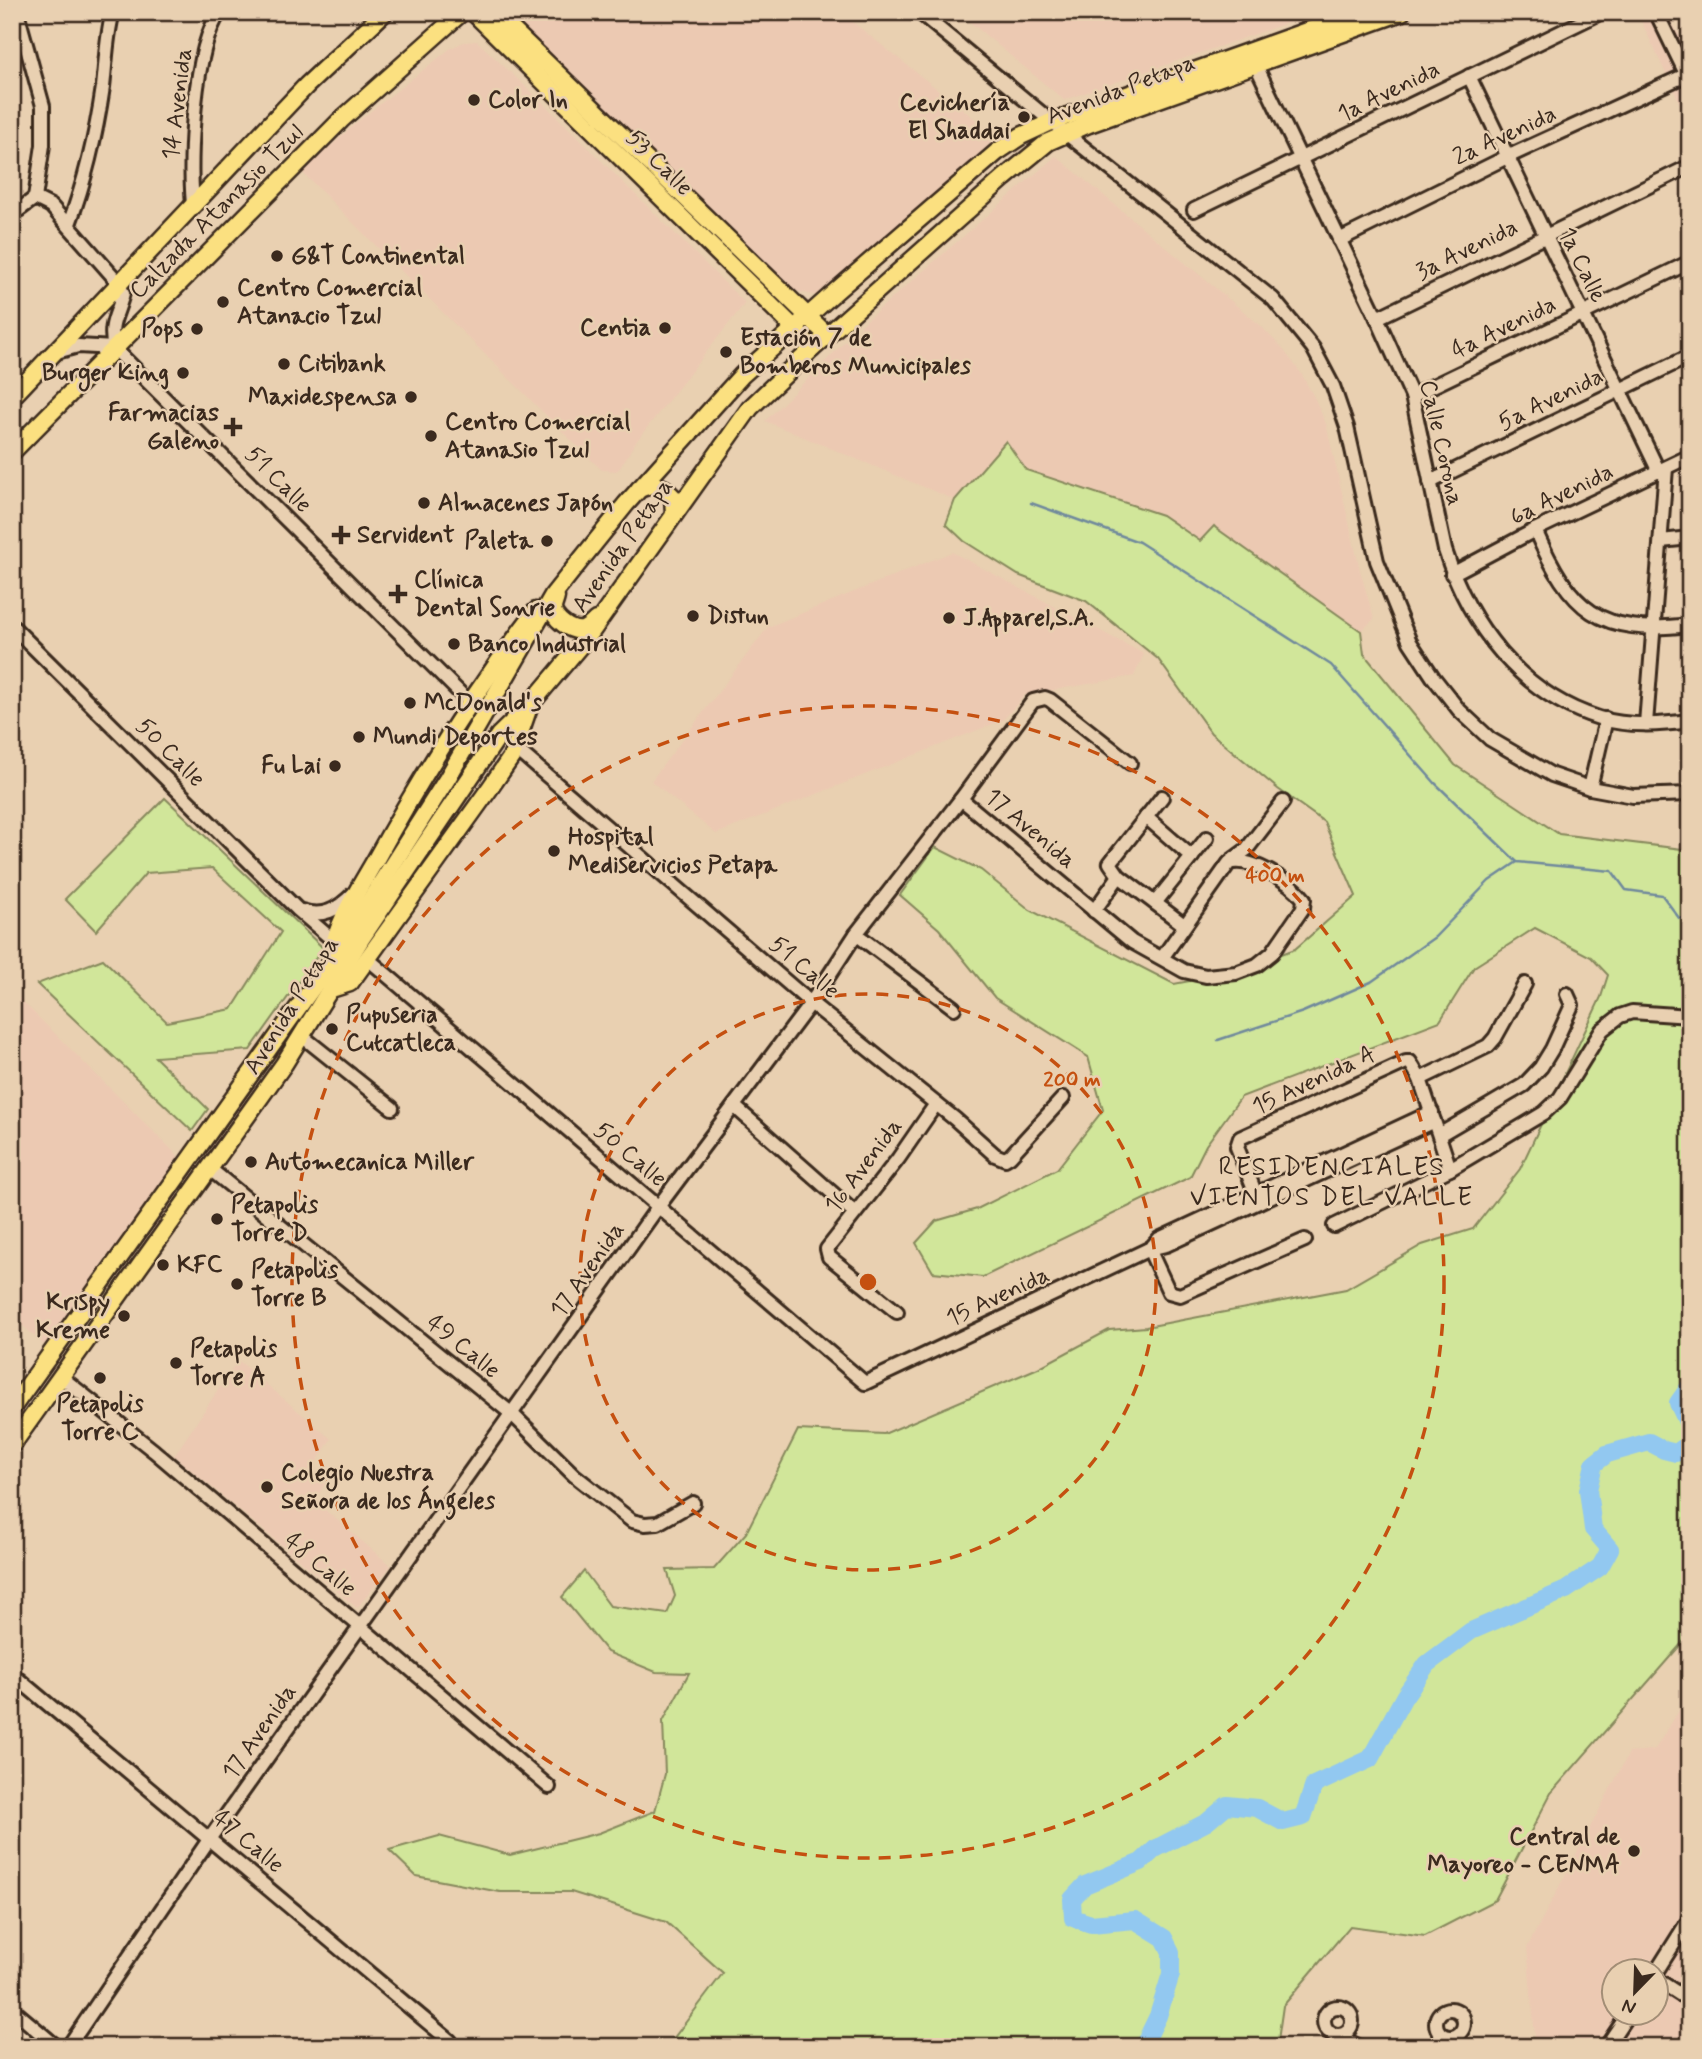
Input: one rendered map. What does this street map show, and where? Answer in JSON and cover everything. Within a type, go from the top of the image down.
[{"type":"main road","name":"Calzada Atanasio Tzul","points":[[12,397],[307,85],[385,12]]},
{"type":"main road","name":"Calzada Atanasio Tzul","points":[[12,452],[341,120],[461,12]]},
{"type":"main road","name":"53 Calle","points":[[473,12],[794,328],[812,349]]},
{"type":"main road","name":"53 Calle","points":[[494,12],[827,335]]},
{"type":"main road","name":"Avenida Petapa","points":[[12,1445],[302,1036],[361,939],[499,735],[529,706],[611,606],[736,426],[757,401],[827,335],[1048,142],[1360,12]]},
{"type":"main road","name":"Avenida Petapa","points":[[12,1408],[330,963],[452,770],[553,595],[639,489],[742,375],[997,152],[1021,136],[1051,122],[1402,12]]},
{"type":"main road","points":[[445,29],[470,23],[507,46]]},
{"type":"main road","points":[[639,489],[654,484],[665,489],[673,497],[674,514]]},
{"type":"main road","points":[[568,576],[552,608],[555,617],[565,625],[583,630],[611,606]]},
{"type":"main road","points":[[330,963],[335,942],[360,886],[426,769],[501,657],[542,604],[553,595]]},
{"type":"main road","points":[[331,989],[350,983],[490,789],[515,748],[529,706]]},
{"type":"main road","points":[[335,942],[460,734],[473,727]]},
{"type":"main road","points":[[331,989],[368,945],[471,799],[497,757],[499,750],[496,742]]},
{"type":"main road","points":[[44,1362],[61,1377]]},
{"type":"street","points":[[12,215],[35,198],[43,145],[43,106],[17,12]]},
{"type":"street","points":[[69,224],[84,182],[96,132],[108,29],[113,12]]},
{"type":"street","name":"14 Avenida","points":[[193,205],[191,162],[195,109],[209,30],[220,12]]},
{"type":"street","points":[[919,12],[1051,122],[1273,299],[1313,348],[1333,386],[1348,427],[1377,561],[1410,642],[1459,710],[1490,739],[1552,775],[1590,788],[1633,796],[1690,793]]},
{"type":"street","name":"1a Avenida","points":[[1194,210],[1602,12]]},
{"type":"street","points":[[1656,12],[1689,77]]},
{"type":"street","name":"Calle Corona","points":[[1252,57],[1412,396],[1452,573],[1480,626],[1510,663],[1548,692],[1589,714],[1647,724],[1690,721]]},
{"type":"street","name":"1a Calle","points":[[1469,76],[1620,390],[1662,470],[1661,541],[1647,724]]},
{"type":"street","name":"2a Avenida","points":[[1339,240],[1507,157],[1689,77]]},
{"type":"street","name":"3a Avenida","points":[[1377,318],[1690,166]]},
{"type":"street","points":[[35,198],[51,206],[69,224],[118,282],[123,293],[112,326],[114,348],[78,346],[50,354]]},
{"type":"street","name":"4a Avenida","points":[[1412,396],[1690,262]]},
{"type":"street","name":"51 Calle","points":[[114,348],[470,703]]},
{"type":"street","name":"5a Avenida","points":[[1430,482],[1690,356]]},
{"type":"street","name":"6a Avenida","points":[[1452,573],[1690,456]]},
{"type":"street","points":[[1535,530],[1563,585],[1592,612],[1609,621],[1631,627],[1655,629],[1690,625]]},
{"type":"street","points":[[1661,541],[1690,538]]},
{"type":"street","name":"50 Calle","points":[[12,626],[298,910],[335,942]]},
{"type":"street","points":[[961,799],[1026,710],[1039,698],[1050,700],[1130,763]]},
{"type":"street","points":[[1590,788],[1606,719]]},
{"type":"street","name":"51 Calle","points":[[515,748],[811,1003],[995,1155],[1005,1159],[1063,1098]]},
{"type":"street","points":[[1162,797],[1110,863],[1119,876],[1184,925]]},
{"type":"street","name":"17 Avenida","points":[[68,2047],[211,1838],[658,1207],[811,1003],[856,934],[961,799],[1132,942],[1184,971],[1206,976],[1236,974],[1257,965],[1272,953],[1304,902],[1303,897],[1292,887],[1253,864],[1244,861],[1229,863]]},
{"type":"street","points":[[1162,958],[1229,863],[1246,850],[1283,802]]},
{"type":"street","points":[[1146,817],[1192,858]]},
{"type":"street","points":[[1155,903],[1208,838]]},
{"type":"street","points":[[1094,911],[1119,876]]},
{"type":"street","points":[[298,910],[315,915],[326,914],[346,901],[360,886]]},
{"type":"street","points":[[856,934],[954,1008]]},
{"type":"street","name":"50 Calle","points":[[368,959],[865,1383]]},
{"type":"street","points":[[1450,1169],[1420,1079],[1488,1046],[1525,984]]},
{"type":"street","points":[[1439,1135],[1524,1085],[1541,1067],[1572,1005],[1567,994]]},
{"type":"street","points":[[1334,1226],[1450,1169],[1544,1113],[1560,1098],[1602,1030],[1620,1016],[1632,1012],[1690,1016]]},
{"type":"street","points":[[302,1036],[392,1108]]},
{"type":"street","name":"15 Avenida A","points":[[1257,1197],[1237,1147],[1240,1138],[1406,1062],[1413,1065],[1420,1079]]},
{"type":"street","name":"16 Avenida","points":[[897,1312],[826,1253],[936,1104]]},
{"type":"street","points":[[734,1106],[855,1213]]},
{"type":"street","name":"15 Avenida","points":[[865,1383],[1149,1249],[1158,1239],[1299,1179],[1433,1117]]},
{"type":"street","name":"49 Calle","points":[[210,1169],[512,1414],[574,1475],[632,1521],[659,1523],[694,1503]]},
{"type":"street","points":[[1149,1249],[1169,1292],[1180,1295],[1305,1240]]},
{"type":"street","name":"48 Calle","points":[[61,1377],[154,1451],[549,1787]]},
{"type":"street","name":"47 Calle","points":[[12,1674],[211,1838],[450,2041],[450,2047]]},
{"type":"street","points":[[1665,1958],[1690,1918]]},
{"type":"street","points":[[1670,1988],[1690,2001]]},
{"type":"street","points":[[12,2009],[57,2047]]},
{"type":"street","points":[[1464,2023],[1464,2047]]},
{"type":"street","points":[[1606,2047],[1619,2028]]},
{"type":"street","points":[[1336,2035],[1360,2047]]},
{"type":"shaded area","points":[[508,12],[840,12],[999,138],[819,296],[795,291]]},
{"type":"shaded area","points":[[958,12],[1319,12],[1064,100]]},
{"type":"shaded area","points":[[1637,12],[1666,12],[1690,54],[1690,125]]},
{"type":"shaded area","points":[[477,41],[745,303],[616,471],[602,470],[587,456],[302,172],[356,123],[451,48],[464,42]]},
{"type":"shaded area","points":[[1056,156],[1260,325],[1301,373],[1326,424],[1374,619],[1361,631],[1215,527],[1200,542],[1162,515],[1026,470],[1006,442],[955,500],[765,421],[868,319]]},
{"type":"shaded area","points":[[952,552],[1144,654],[1134,676],[1025,695],[1003,720],[716,834],[651,781],[768,627]]},
{"type":"shaded area","points":[[12,991],[179,1157],[44,1345],[12,1316]]},
{"type":"shaded area","name":"Colegio Nuestra Señora de los Ángeles","points":[[238,1360],[331,1439],[313,1468],[329,1478],[317,1496],[323,1508],[391,1566],[357,1608],[174,1456]]},
{"type":"shaded area","name":"Central de Mayoreo - CENMA","points":[[1690,1693],[1690,2047],[1536,2047],[1527,1948],[1629,1753],[1655,1749]]},
{"type":"green space","points":[[1006,441],[1026,470],[1162,515],[1200,541],[1214,526],[1361,631],[1364,654],[1455,765],[1559,834],[1690,850],[1690,1634],[1551,1793],[1495,1900],[1425,1936],[1350,1926],[1283,2006],[1277,2047],[662,2047],[673,2039],[723,1973],[666,1922],[571,1892],[500,1892],[416,1876],[389,1850],[439,1836],[510,1855],[599,1833],[655,1811],[665,1774],[663,1721],[689,1673],[656,1672],[607,1652],[562,1597],[584,1571],[610,1606],[667,1614],[675,1596],[667,1570],[714,1569],[746,1533],[798,1430],[884,1434],[1038,1368],[1109,1330],[1146,1327],[1346,1289],[1422,1245],[1473,1229],[1520,1169],[1601,997],[1608,975],[1591,957],[1535,928],[1474,967],[1440,1021],[1241,1097],[1206,1145],[1190,1177],[983,1277],[933,1272],[916,1243],[936,1221],[977,1209],[1057,1169],[1103,1110],[1088,1057],[995,998],[939,929],[900,895],[935,847],[981,870],[1030,910],[1174,984],[1227,974],[1295,949],[1356,896],[1324,822],[1278,789],[1211,733],[1158,659],[1086,601],[1018,575],[964,541],[946,524],[955,500]]},
{"type":"green space","points":[[165,798],[323,948],[250,1050],[155,1057],[208,1109],[192,1131],[37,984],[103,959],[167,1022],[232,1009],[281,932],[212,868],[146,873],[96,931],[65,899]]},
{"type":"waterway","points":[[1031,503],[1139,542],[1331,665],[1435,783],[1517,862],[1612,871],[1626,890],[1662,895],[1679,918],[1690,920]]},
{"type":"waterway","points":[[1218,1040],[1303,1012],[1371,982],[1435,937],[1489,881],[1517,862]]},
{"type":"waterway","points":[[1690,1386],[1678,1403],[1690,1428]]},
{"type":"waterway","points":[[1143,2047],[1158,2016],[1171,1974],[1171,1952],[1164,1938],[1135,1920],[1091,1924],[1073,1918],[1072,1899],[1085,1885],[1141,1862],[1155,1849],[1207,1822],[1227,1805],[1257,1808],[1283,1822],[1303,1817],[1314,1785],[1370,1759],[1404,1697],[1427,1664],[1471,1631],[1566,1590],[1600,1567],[1610,1549],[1593,1529],[1588,1490],[1594,1464],[1607,1454],[1649,1442],[1676,1453],[1687,1445],[1690,1435]]},
{"type":"place","name":"Color In","points":[[474,100]]},
{"type":"place","name":"Cevichería El Shaddai","points":[[1024,117]]},
{"type":"place","name":"G&T Continental","points":[[277,256]]},
{"type":"place","name":"Centro Comercial Atanacio Tzul","points":[[223,302]]},
{"type":"place","name":"Centia","points":[[665,328]]},
{"type":"place","name":"Pops","points":[[197,329]]},
{"type":"place","name":"Estación 7 de Bomberos Municipales","points":[[726,352]]},
{"type":"place","name":"Citibank","points":[[284,364]]},
{"type":"place","name":"Burger King","points":[[183,373]]},
{"type":"place","name":"Maxidespensa","points":[[411,397]]},
{"type":"place","name":"Farmacias Galeno","points":[[233,427]]},
{"type":"place","name":"Centro Comercial Atanasio Tzul","points":[[431,436]]},
{"type":"place","name":"Almacenes Japón","points":[[424,503]]},
{"type":"place","name":"Servident","points":[[341,535]]},
{"type":"place","name":"Paleta","points":[[547,541]]},
{"type":"place","name":"Clínica Dental Sonrie","points":[[398,594]]},
{"type":"place","name":"Distun","points":[[693,616]]},
{"type":"place","name":"J.Apparel,S.A.","points":[[949,618]]},
{"type":"place","name":"Banco Industrial","points":[[454,644]]},
{"type":"place","name":"McDonald's","points":[[410,703]]},
{"type":"place","name":"Mundi Deportes","points":[[359,737]]},
{"type":"place","name":"Fu Lai","points":[[335,766]]},
{"type":"place","name":"Hospital Mediservicios Petapa","points":[[554,851]]},
{"type":"place","name":"Pupuseria Cutcatleca","points":[[332,1029]]},
{"type":"place","name":"Automecanica Miller","points":[[251,1162]]},
{"type":"place","name":"Petapolis Torre D","points":[[217,1219]]},
{"type":"place","name":"KFC","points":[[163,1265]]},
{"type":"place","name":"Petapolis Torre B","points":[[237,1284]]},
{"type":"place","name":"Krispy Kreme","points":[[124,1316]]},
{"type":"place","name":"Petapolis Torre A","points":[[176,1363]]},
{"type":"place","name":"Petapolis Torre C","points":[[100,1378]]},
{"type":"place","name":"Colegio Nuestra Señora de los Ángeles","points":[[267,1487]]},
{"type":"place","name":"Central de Mayoreo - CENMA","points":[[1634,1851]]},
{"type":"district","name":"RESIDENCIALES VIENTOS DEL VALLE","points":[[1332,1183]]}]
